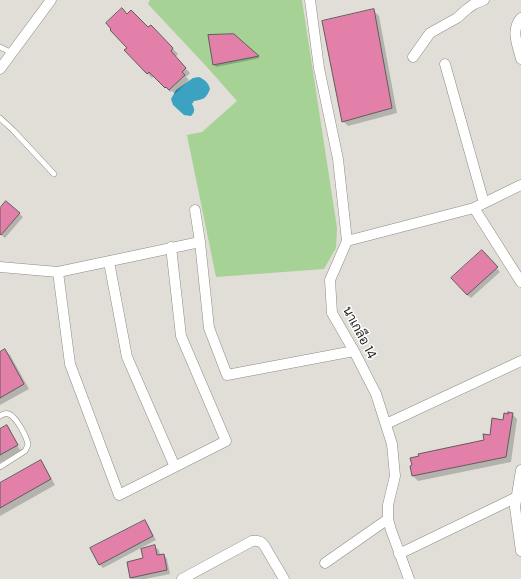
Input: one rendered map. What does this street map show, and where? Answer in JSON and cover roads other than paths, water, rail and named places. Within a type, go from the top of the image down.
[{"type":"street","points":[[0,69],[51,0]]},
{"type":"street","name":"นาเกลือ 14","points":[[310,0],[319,68],[338,159],[347,241],[330,280],[332,313],[376,394],[392,444],[395,476],[388,505],[388,519],[409,579]]},
{"type":"street","points":[[413,57],[430,33],[457,18],[474,4],[484,0]]},
{"type":"street","points":[[521,18],[516,25],[515,33],[521,57]]},
{"type":"street","points":[[445,64],[484,203]]},
{"type":"street","points":[[347,241],[474,208],[521,185]]},
{"type":"street","points":[[474,208],[521,282]]},
{"type":"street","points":[[195,210],[209,328],[227,375],[354,351]]},
{"type":"street","points":[[0,267],[58,272],[200,242]]},
{"type":"street","points":[[58,272],[70,364],[119,494],[226,441],[181,336],[171,248]]},
{"type":"street","points":[[109,262],[126,357],[175,467]]},
{"type":"street","points":[[386,424],[521,361]]},
{"type":"street","points":[[521,470],[515,507],[521,551]]},
{"type":"street","points":[[400,554],[517,497]]},
{"type":"street","points":[[325,563],[388,519]]},
{"type":"street","points":[[182,579],[252,541],[258,540],[262,542],[284,579]]},
{"type":"lane","points":[[0,47],[12,53]]},
{"type":"lane","points":[[0,118],[54,174]]},
{"type":"lane","points":[[0,416],[7,413],[11,415],[27,439],[28,445],[25,451],[0,467]]},
{"type":"water","points":[[199,77],[206,82],[210,89],[205,98],[194,101],[192,104],[194,112],[191,116],[184,115],[173,105],[171,99],[176,90],[193,78]]}]
